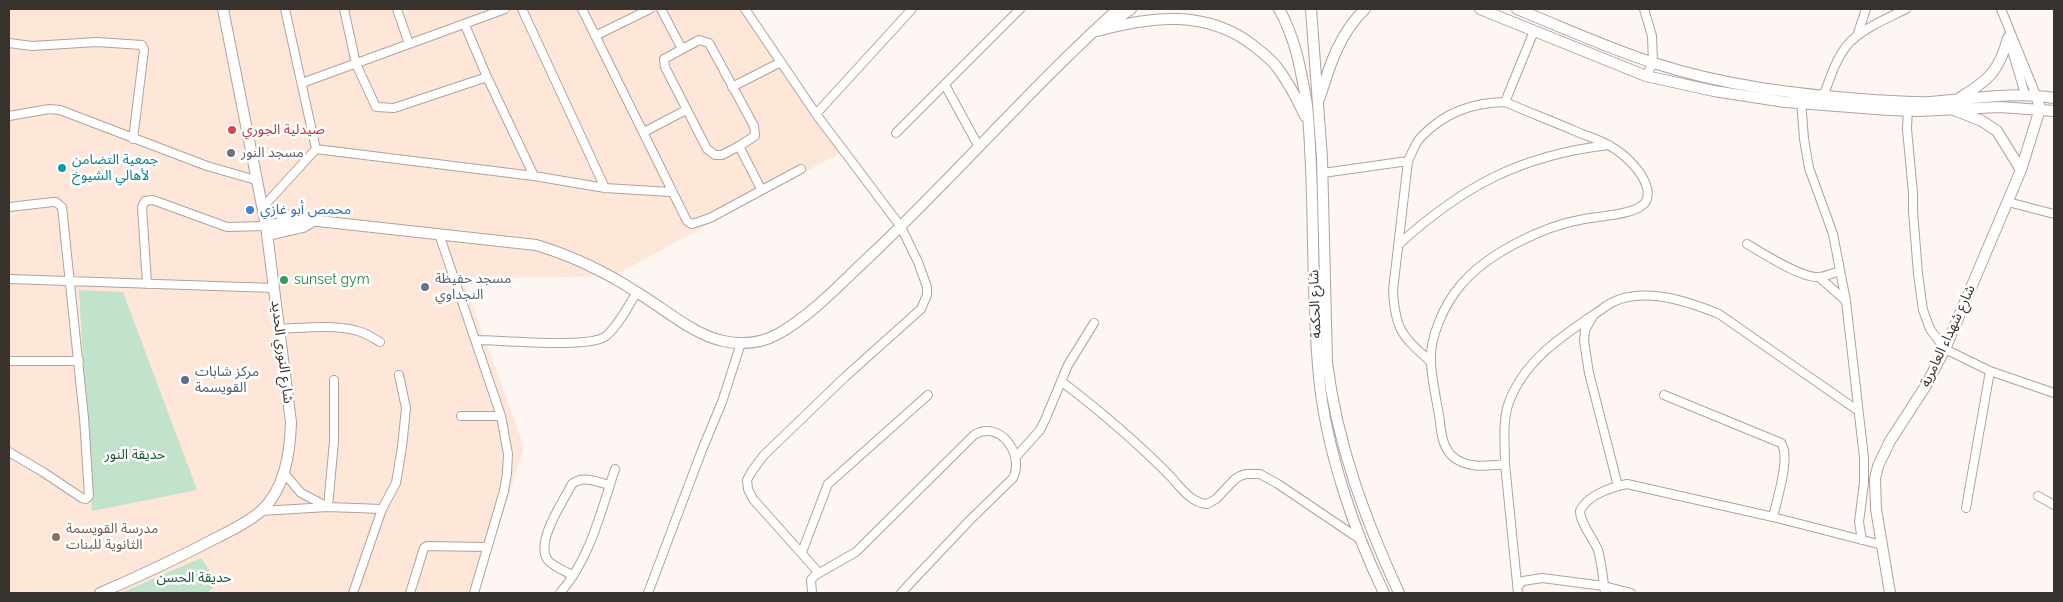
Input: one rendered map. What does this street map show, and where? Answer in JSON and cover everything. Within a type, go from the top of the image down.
[{"type":"street","name":"شارع النوري الحديد","points":[[100,593],[192,551],[248,521],[261,511],[275,493],[284,473],[289,453],[291,422],[267,230],[223,9]]},
{"type":"street","points":[[285,9],[316,149]]},
{"type":"street","points":[[344,9],[356,64],[376,107],[382,109],[394,108],[487,77]]},
{"type":"street","points":[[397,9],[409,44]]},
{"type":"street","points":[[302,83],[465,25],[503,9]]},
{"type":"street","points":[[522,9],[605,188]]},
{"type":"street","points":[[582,9],[644,132],[682,215],[692,224],[710,218],[801,168]]},
{"type":"street","points":[[595,36],[650,9]]},
{"type":"street","points":[[661,9],[682,49]]},
{"type":"street","points":[[816,114],[912,9]]},
{"type":"street","points":[[896,134],[1020,9]]},
{"type":"street","points":[[316,149],[263,208],[313,221],[536,245],[588,264],[637,292],[701,333],[714,338],[751,344],[765,340],[791,326],[818,304],[901,227],[1047,75],[1118,9]]},
{"type":"street","points":[[1085,39],[1131,9]]},
{"type":"street","name":"شارع الحكمة","points":[[1279,9],[1294,41],[1301,69],[1309,124],[1319,378],[1338,473],[1361,540],[1384,593]]},
{"type":"street","name":"شارع الحكمة","points":[[1311,9],[1319,102],[1328,362],[1337,422],[1363,508],[1400,593]]},
{"type":"street","points":[[1319,102],[1328,70],[1341,40],[1348,27],[1365,9]]},
{"type":"street","points":[[1480,9],[1646,76],[1714,91],[1953,109],[2000,106],[2054,111]]},
{"type":"street","points":[[1517,9],[1653,63],[1801,98]]},
{"type":"street","points":[[1644,9],[1652,36],[1653,63],[1646,76]]},
{"type":"street","points":[[1857,36],[1866,9]]},
{"type":"street","points":[[1822,100],[1841,55],[1857,36],[1906,9]]},
{"type":"street","points":[[748,11],[816,114],[901,227],[926,282],[927,295],[925,302],[910,320],[779,439],[754,467],[748,480],[748,489],[754,499],[819,573]]},
{"type":"street","points":[[2002,11],[2025,94],[2035,109]]},
{"type":"street","points":[[2002,11],[2016,40],[2036,95],[2035,109]]},
{"type":"street","points":[[1097,31],[1138,21],[1177,18],[1204,21],[1236,34],[1275,65],[1292,91],[1309,124]]},
{"type":"street","points":[[465,25],[487,77],[534,176]]},
{"type":"street","points":[[1505,102],[1534,31]]},
{"type":"street","points":[[1958,99],[1991,76],[2003,56],[2008,38]]},
{"type":"street","points":[[699,40],[705,41],[715,54],[732,87],[755,130],[753,138],[722,155],[715,155],[711,153],[686,110],[663,62],[668,56],[699,40]]},
{"type":"street","points":[[9,44],[32,46],[98,42],[142,45],[144,50],[133,139]]},
{"type":"street","points":[[732,87],[781,62]]},
{"type":"street","points":[[944,85],[979,147]]},
{"type":"street","points":[[1908,106],[1999,94],[2025,94],[2054,98]]},
{"type":"street","points":[[1801,98],[1810,168],[1831,227],[1846,301],[1864,458],[1864,482],[1859,522],[1862,540]]},
{"type":"street","points":[[1431,362],[1407,340],[1399,326],[1394,310],[1393,290],[1408,161],[1420,138],[1438,122],[1460,109],[1482,102],[1505,102],[1610,145],[1627,158],[1638,171],[1646,188],[1647,199],[1642,207],[1629,212],[1578,220],[1524,239],[1478,269],[1460,286],[1447,305],[1436,331],[1431,362],[1443,442],[1451,455],[1467,464],[1488,466],[1505,464]]},
{"type":"street","points":[[1908,106],[1913,219],[1920,296],[1930,329],[1944,350],[1990,371],[2054,393]]},
{"type":"street","points":[[9,116],[49,109],[60,110],[207,166],[256,180]]},
{"type":"street","points":[[1953,109],[1982,121],[1997,130],[2021,170]]},
{"type":"street","name":"شارع شهداء العامرية","points":[[1890,593],[1874,490],[1878,466],[1890,441],[1925,387],[1944,350],[2021,170],[2033,136],[2035,109]]},
{"type":"street","points":[[644,132],[686,110]]},
{"type":"street","points":[[1398,245],[1425,220],[1452,201],[1509,169],[1545,156],[1577,149],[1610,145]]},
{"type":"street","points":[[739,146],[761,189]]},
{"type":"street","points":[[316,149],[534,176],[605,188],[671,192]]},
{"type":"street","points":[[1322,173],[1408,161]]},
{"type":"street","points":[[147,284],[142,207],[145,201],[153,200],[227,227],[267,230],[303,227],[313,221]]},
{"type":"street","points":[[9,207],[53,202],[62,206],[79,361],[89,477],[90,494],[88,498],[82,498],[9,452]]},
{"type":"street","points":[[2008,202],[2054,214]]},
{"type":"street","points":[[267,230],[300,219]]},
{"type":"street","points":[[439,234],[502,416],[508,454],[508,473],[474,593]]},
{"type":"street","points":[[1747,244],[1794,270],[1811,277],[1818,278],[1840,271]]},
{"type":"street","points":[[1818,278],[1846,301]]},
{"type":"street","points":[[9,279],[274,288]]},
{"type":"street","points":[[476,340],[577,343],[597,341],[606,337],[637,292]]},
{"type":"street","points":[[1518,590],[1505,464],[1504,425],[1508,403],[1520,379],[1535,358],[1605,307],[1621,300],[1643,295],[1668,298],[1702,307],[1718,314],[1857,410]]},
{"type":"street","points":[[1605,307],[1591,318],[1585,330],[1584,341],[1589,373],[1618,486]]},
{"type":"street","points":[[1015,458],[1042,425],[1061,381],[1094,323]]},
{"type":"street","points":[[279,329],[312,327],[347,329],[360,331],[380,342]]},
{"type":"street","points":[[648,593],[722,402],[741,343]]},
{"type":"street","points":[[9,361],[79,361]]},
{"type":"street","points":[[1966,508],[1990,371]]},
{"type":"street","points":[[353,593],[382,509],[396,483],[406,408],[399,375]]},
{"type":"street","points":[[328,507],[334,441],[334,380]]},
{"type":"street","points":[[1061,381],[1150,455],[1194,501],[1207,504],[1240,476],[1260,474],[1361,540]]},
{"type":"street","points":[[802,552],[828,484],[928,395]]},
{"type":"street","points":[[1664,395],[1781,443],[1784,451],[1784,463],[1774,517]]},
{"type":"street","points":[[461,416],[502,416]]},
{"type":"street","points":[[812,593],[810,580],[814,576],[856,552],[974,434],[986,430],[1000,434],[1009,444],[1017,464],[1013,478],[962,528],[901,593]]},
{"type":"street","points":[[560,593],[573,576],[593,535],[615,469]]},
{"type":"street","points":[[284,473],[301,493],[328,507]]},
{"type":"street","points":[[573,576],[548,560],[543,549],[545,538],[572,484],[578,479],[610,486]]},
{"type":"street","points":[[1604,590],[1599,553],[1591,535],[1581,521],[1580,511],[1588,502],[1607,489],[1627,484],[1774,517],[1882,545]]},
{"type":"street","points":[[2038,496],[2054,505]]},
{"type":"street","points":[[261,511],[328,507],[382,509]]},
{"type":"street","points":[[410,593],[424,548],[427,546],[486,547]]},
{"type":"street","points":[[1518,590],[1523,581],[1535,578],[1631,593]]},
{"type":"shaded area","points":[[9,9],[746,9],[840,153],[614,276],[463,279],[524,447],[478,593],[9,593]]},
{"type":"green space","name":"حديقة النور","points":[[79,290],[123,292],[197,490],[92,511]]},
{"type":"green space","name":"حديقة الحسن","points":[[201,558],[218,583],[207,593],[121,593]]},
{"type":"place","name":"صيدلية الجوري","points":[[232,130]]},
{"type":"place","name":"مسجد النور","points":[[231,153]]},
{"type":"place","name":"جمعية التضامن لأهالي الشيوخ","points":[[62,168]]},
{"type":"place","name":"محمص أبو غازي","points":[[250,210]]},
{"type":"place","name":"sunset gym","points":[[284,280]]},
{"type":"place","name":"مسجد حفيظة النجداوي","points":[[425,287]]},
{"type":"place","name":"مركز شابات القويسمة","points":[[185,380]]},
{"type":"place","name":"مدرسة القويسمة الثانوية للبنات","points":[[56,537]]}]
